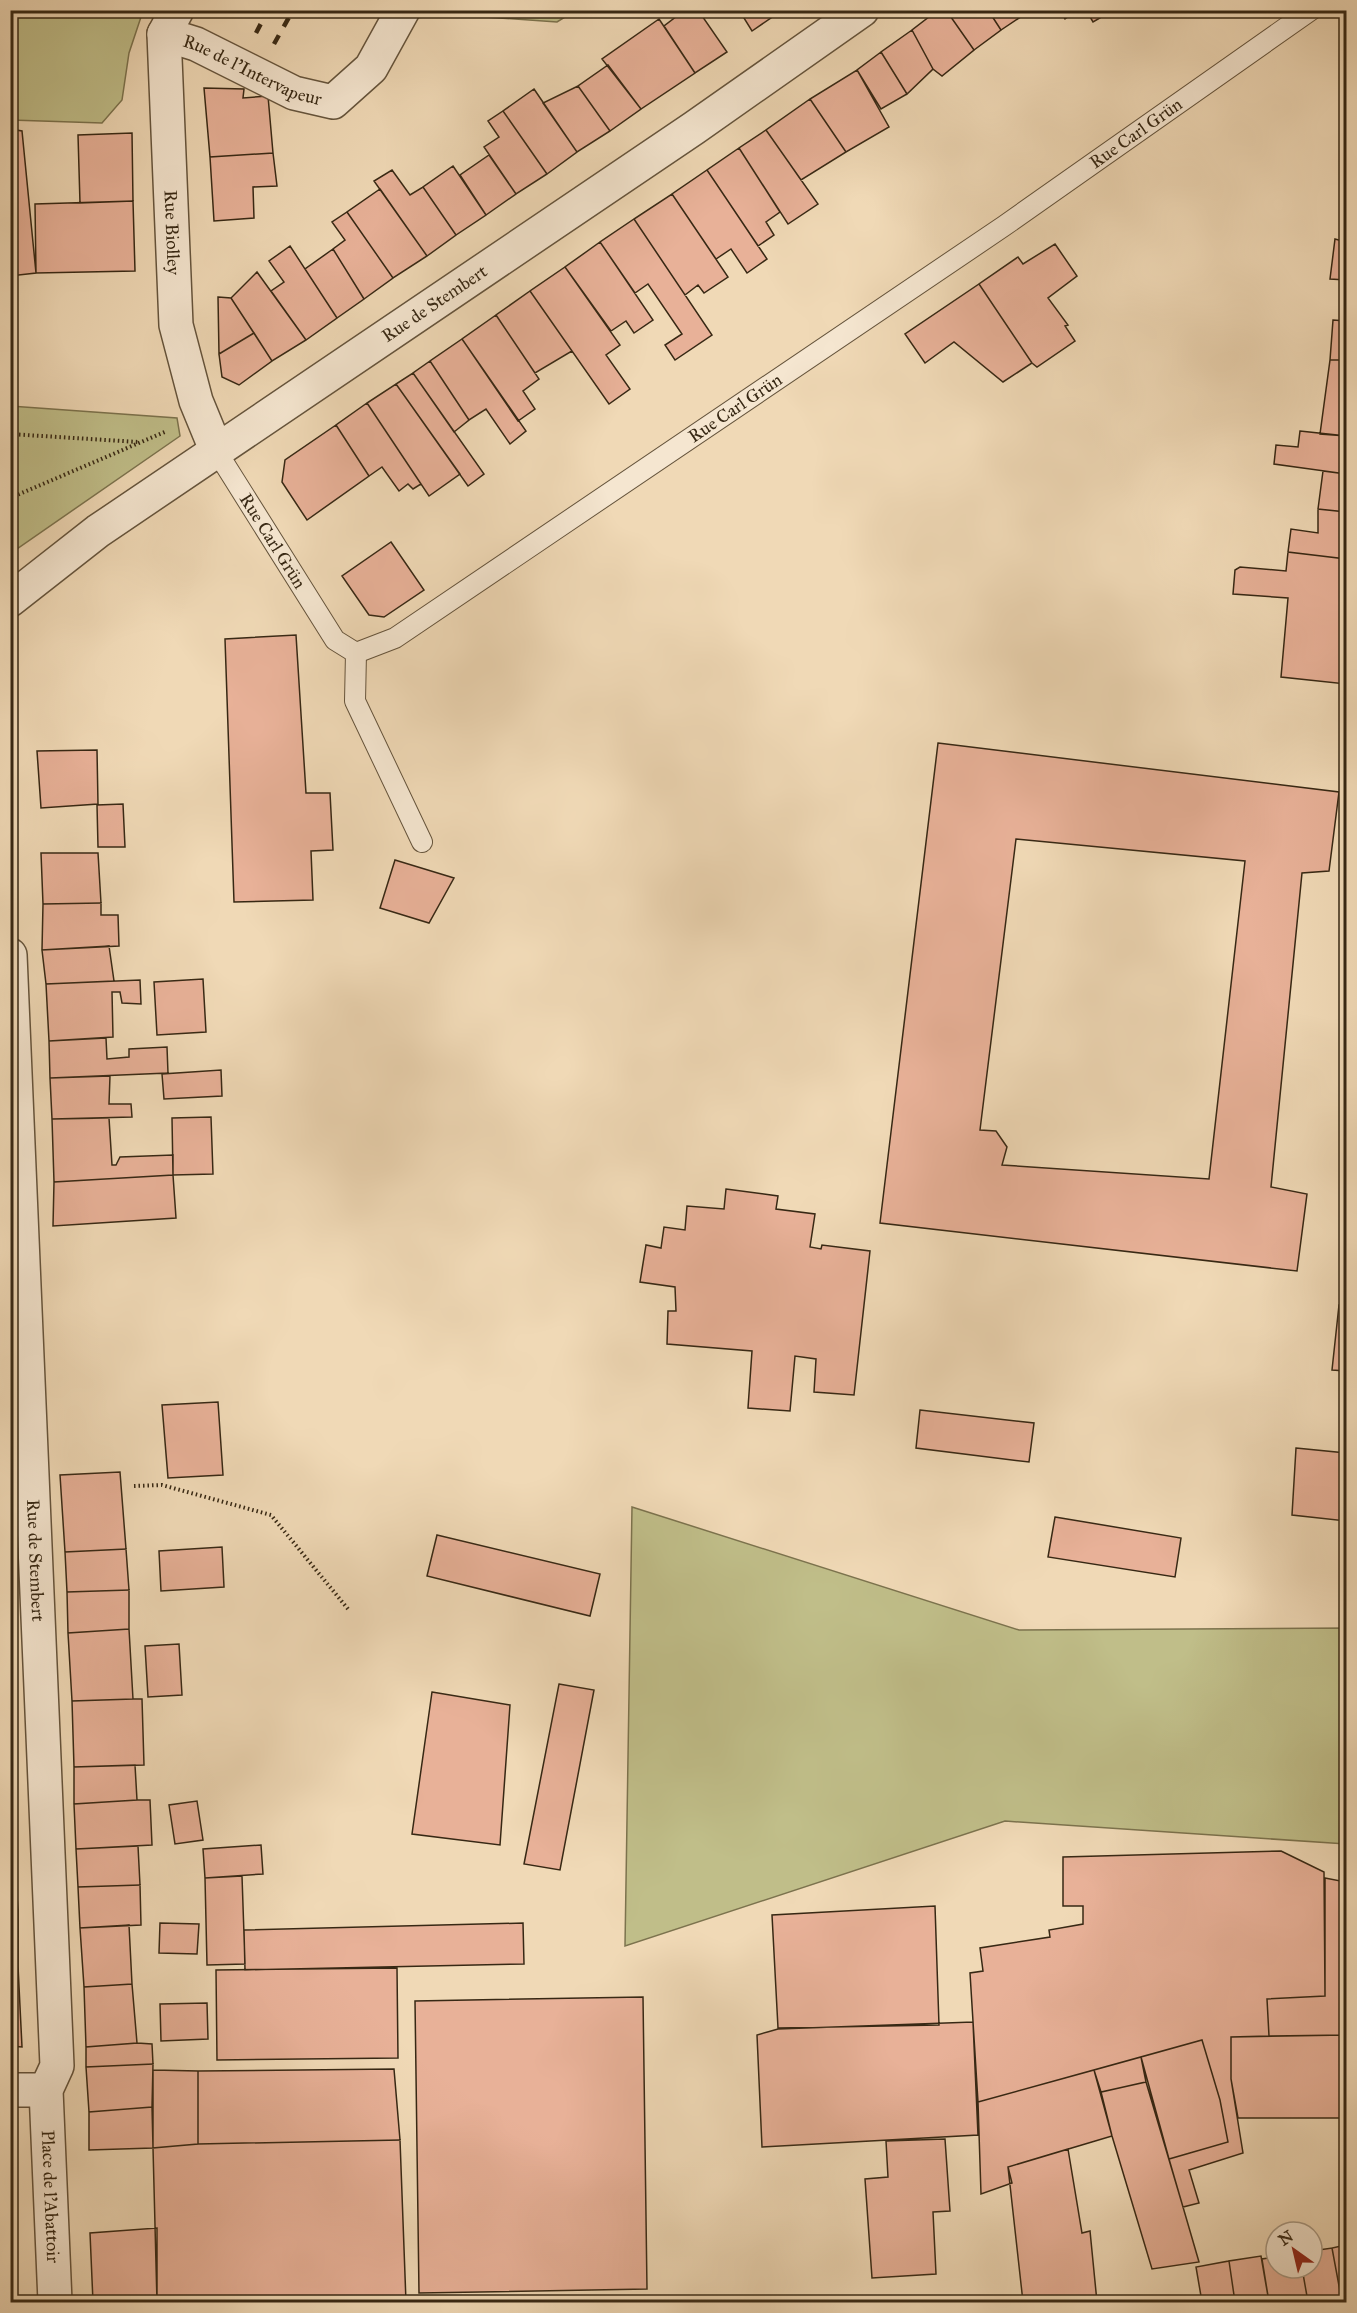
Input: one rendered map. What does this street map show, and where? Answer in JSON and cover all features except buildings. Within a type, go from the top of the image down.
[{"type":"street","name":"Rue de l'Intervapeur","points":[[170,22],[196,44],[294,93],[333,102],[371,68],[403,10]]},
{"type":"street","name":"Rue de Stembert","points":[[10,600],[98,531],[862,10]]},
{"type":"street","name":"Rue Biolley","points":[[170,22],[176,325],[202,416],[217,452]]},
{"type":"street","name":"Rue de Stembert","points":[[10,955],[57,2066],[46,2091]]},
{"type":"street","points":[[10,2090],[46,2091]]},
{"type":"street","name":"Place de l'Abattoir","points":[[46,2091],[56,2302]]},
{"type":"lane","name":"Rue Carl Grün","points":[[217,452],[334,640],[356,653],[395,638],[1004,226],[1311,10]]},
{"type":"lane","points":[[356,653],[355,701],[422,842]]},
{"type":"path","points":[[10,498],[202,416]]},
{"type":"path","points":[[10,434],[140,442]]},
{"type":"path","points":[[134,1486],[162,1485],[271,1515],[348,1609]]},
{"type":"shaded area","points":[[11,10],[143,11],[129,53],[122,100],[102,123],[11,120]]},
{"type":"shaded area","points":[[416,10],[575,11],[557,22],[457,15],[412,18]]},
{"type":"shaded area","points":[[10,406],[177,418],[180,436],[11,553]]},
{"type":"shaded area","points":[[632,1507],[1019,1630],[1346,1628],[1346,1844],[1005,1821],[625,1946]]},
{"type":"railway","points":[[256,33],[268,10]]},
{"type":"railway","points":[[274,44],[293,10]]}]
